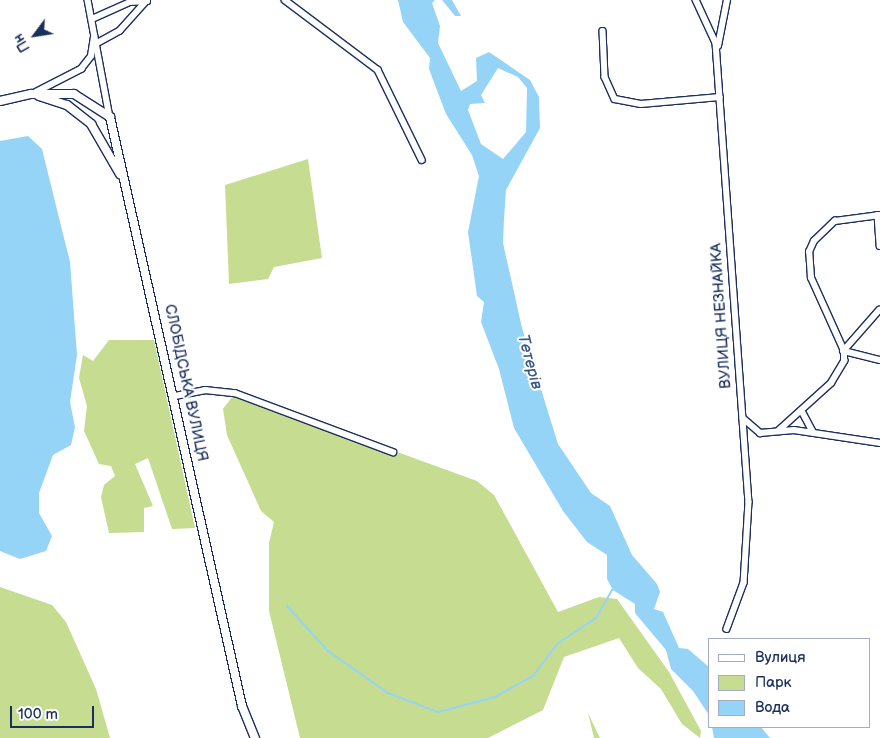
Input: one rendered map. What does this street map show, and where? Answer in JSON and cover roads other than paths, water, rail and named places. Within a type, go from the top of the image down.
[{"type":"street","points":[[88,0],[98,43],[110,117]]},
{"type":"street","points":[[92,19],[130,2],[147,0]]},
{"type":"street","points":[[98,43],[120,31],[147,0]]},
{"type":"street","points":[[285,0],[378,70],[422,160]]},
{"type":"street","name":"ВУЛИЦЯ НЕЗНАЙКА","points":[[696,0],[710,23],[716,53],[750,537],[744,583],[726,629]]},
{"type":"street","points":[[716,53],[726,0]]},
{"type":"street","points":[[31,94],[81,69],[91,56],[94,30]]},
{"type":"street","points":[[603,31],[605,78],[615,99],[641,104],[720,98]]},
{"type":"street","points":[[31,94],[67,105],[91,124],[109,150],[132,204]]},
{"type":"street","points":[[0,101],[31,94],[74,94],[110,117]]},
{"type":"street","name":"СЛОБІДСЬКА ВУЛИЦЯ","points":[[110,117],[132,204],[242,706],[255,738]]},
{"type":"street","points":[[880,246],[879,215],[835,221],[820,232],[809,252],[814,292],[844,351],[880,360]]},
{"type":"street","points":[[779,430],[802,411],[839,372],[844,351],[880,310]]},
{"type":"street","points":[[175,396],[205,390],[234,393],[393,452]]},
{"type":"street","points":[[802,411],[814,433]]},
{"type":"street","points":[[742,415],[754,432],[779,430],[880,442]]},
{"type":"water","name":"Тетерів","points":[[398,0],[435,0],[432,3],[440,26],[438,43],[461,91],[477,81],[476,58],[489,52],[530,80],[539,97],[540,128],[506,190],[503,243],[522,328],[558,444],[591,493],[610,506],[632,555],[657,584],[660,592],[654,609],[663,612],[679,648],[688,649],[708,666],[708,714],[693,691],[671,669],[666,650],[635,613],[635,604],[613,590],[607,579],[607,555],[587,542],[563,511],[514,428],[499,369],[481,322],[484,302],[477,296],[468,232],[479,176],[472,155],[446,114],[429,69],[430,58],[403,22]],"holes":[[[498,68],[518,77],[527,88],[526,132],[503,159],[481,144],[468,110],[470,104],[485,103],[481,95]]]},
{"type":"water","points":[[442,0],[452,0],[461,16],[455,16]]},
{"type":"water","points":[[28,136],[42,149],[70,262],[77,355],[70,402],[75,427],[71,445],[53,455],[39,493],[39,513],[52,536],[46,551],[20,559],[0,551],[0,141]]},
{"type":"water","points":[[712,728],[762,728],[770,738],[714,738]]},
{"type":"waterway","points":[[287,606],[328,651],[388,693],[438,712],[495,697],[533,676],[557,644],[596,618],[613,589]]}]
